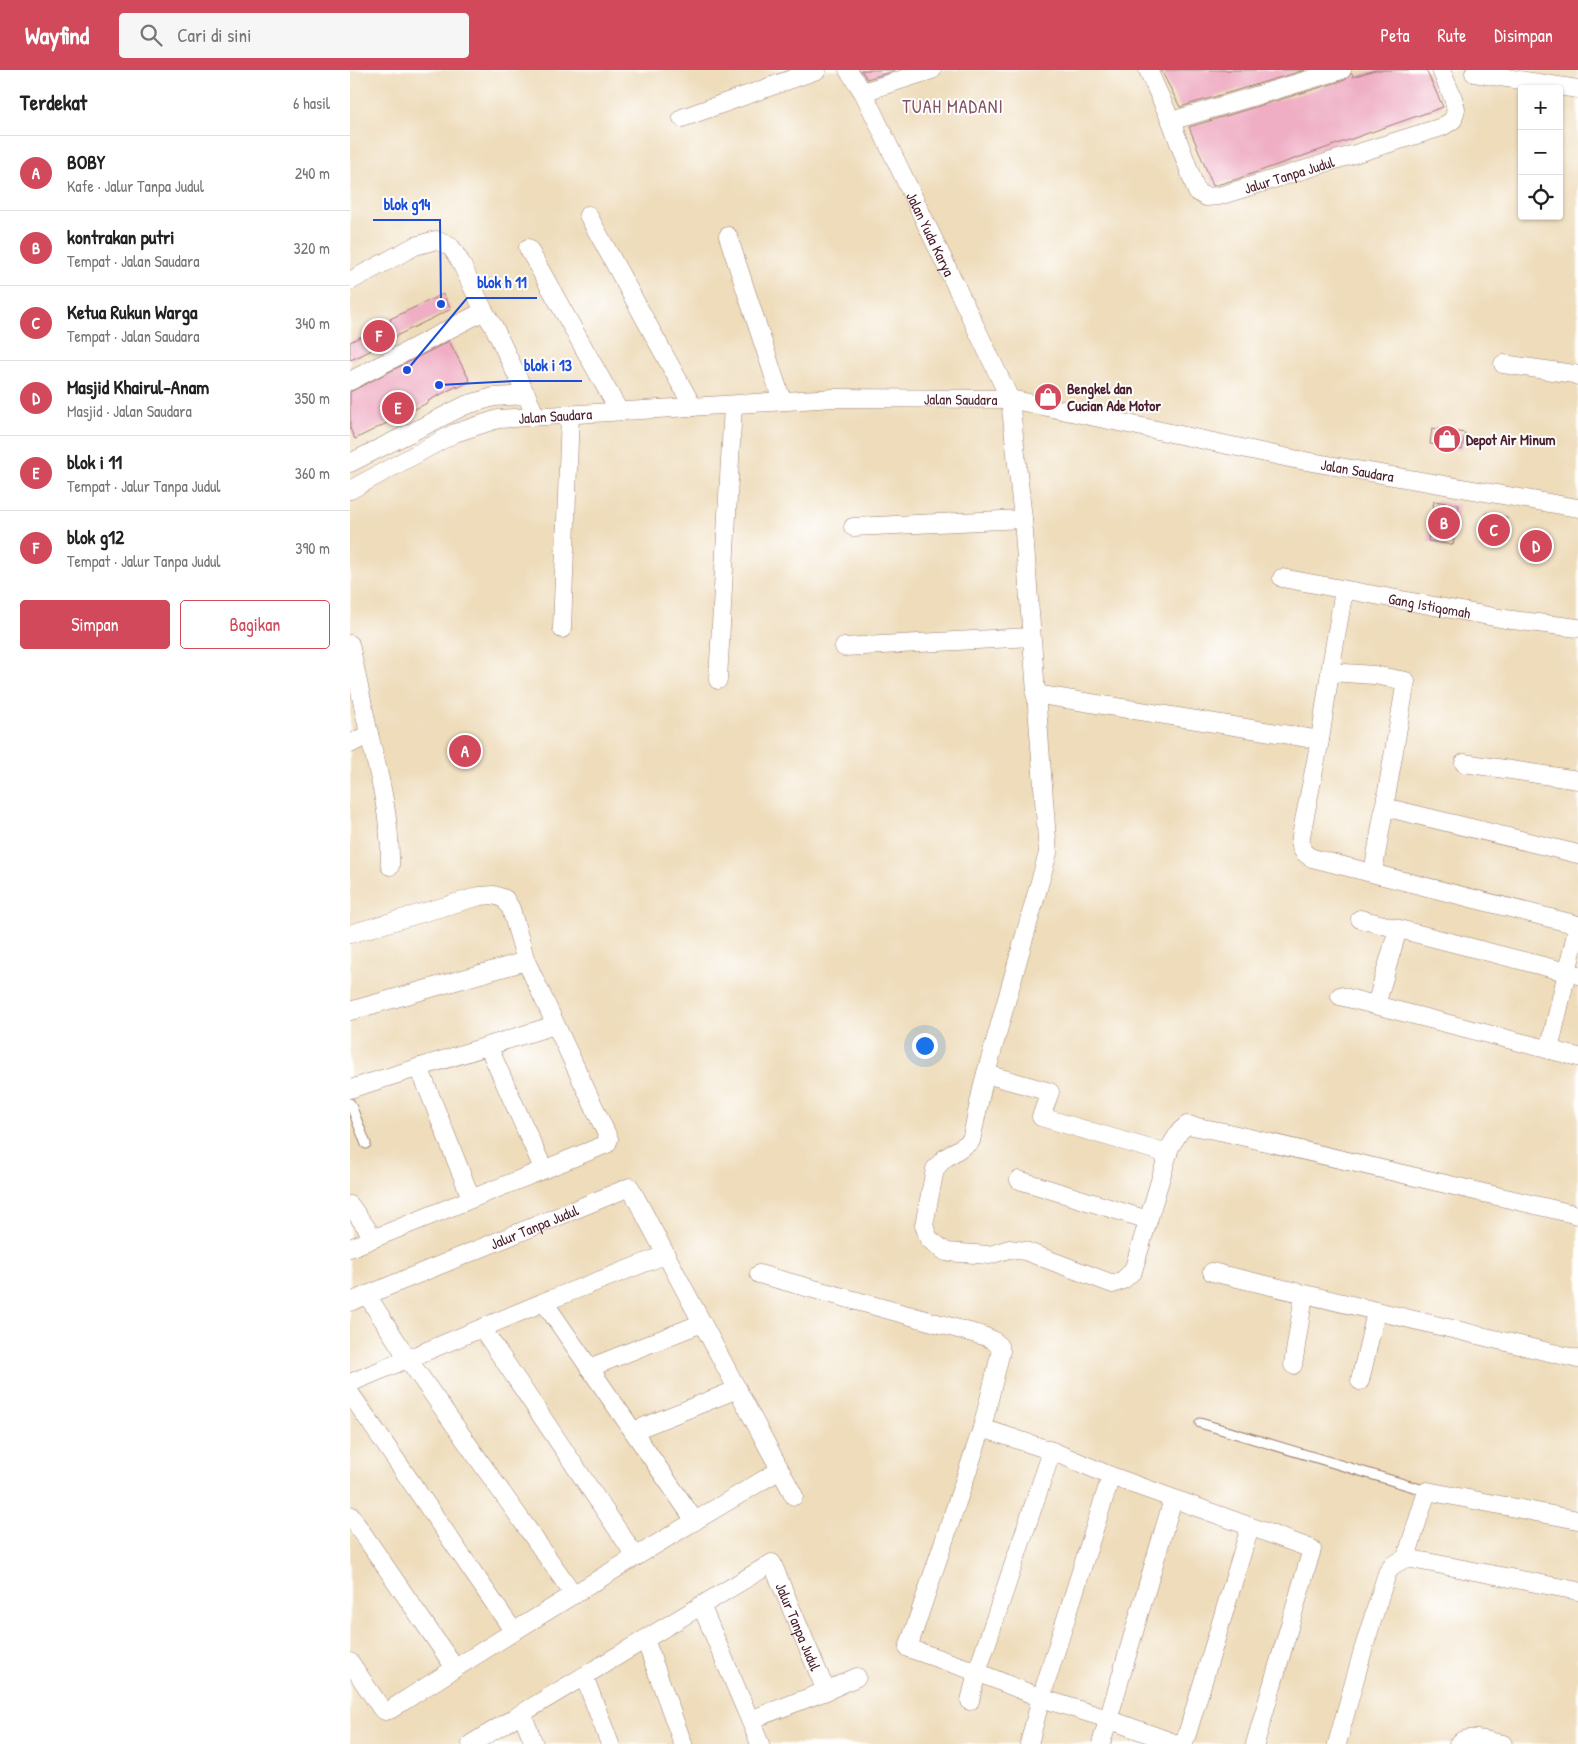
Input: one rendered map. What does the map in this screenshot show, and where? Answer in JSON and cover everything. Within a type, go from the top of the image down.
[{"type":"street","points":[[682,118],[817,70]]},
{"type":"street","name":"Jalan Yuda Karya","points":[[848,70],[863,92],[1010,399],[1023,519],[1048,853],[986,1074],[971,1141],[944,1159],[935,1169],[924,1225],[929,1239],[946,1252],[990,1255],[1008,1250],[1025,1252],[1112,1284],[1123,1280],[1133,1271],[1148,1220]]},
{"type":"street","points":[[863,92],[932,70]]},
{"type":"street","name":"Jalur Tanpa Judul","points":[[1148,70],[1171,121],[1197,192],[1206,197],[1219,196],[1442,126],[1453,120],[1456,109],[1441,70]]},
{"type":"street","points":[[1171,121],[1342,70]]},
{"type":"street","points":[[1474,73],[1578,89]]},
{"type":"street","points":[[588,215],[692,407]]},
{"type":"street","points":[[728,236],[782,401]]},
{"type":"street","points":[[350,280],[415,246],[436,240],[451,247],[460,261],[484,311],[494,326],[536,416]]},
{"type":"street","points":[[528,248],[619,411]]},
{"type":"street","points":[[350,381],[484,311]]},
{"type":"street","points":[[1504,364],[1578,376]]},
{"type":"street","points":[[350,464],[466,405],[494,397],[527,395]]},
{"type":"street","name":"Jalan Saudara","points":[[350,490],[381,475],[455,433],[498,419],[834,398],[1010,399],[1294,459],[1578,504]]},
{"type":"street","points":[[718,680],[733,405]]},
{"type":"street","points":[[562,629],[570,414]]},
{"type":"street","points":[[369,454],[381,475]]},
{"type":"street","points":[[853,527],[1023,519]]},
{"type":"street","name":"Gang Istiqomah","points":[[1282,578],[1505,619],[1578,628]]},
{"type":"street","points":[[1344,590],[1320,740],[1300,847],[1304,854],[1312,858],[1374,872],[1578,925],[1573,973],[1549,1050]]},
{"type":"street","points":[[844,647],[1031,637]]},
{"type":"street","points":[[350,644],[389,826],[390,866]]},
{"type":"street","points":[[1330,672],[1374,675],[1406,681],[1374,872]]},
{"type":"street","points":[[1035,694],[1320,740]]},
{"type":"street","points":[[350,744],[369,734]]},
{"type":"street","points":[[1464,763],[1578,780]]},
{"type":"street","points":[[1384,808],[1578,854]]},
{"type":"street","points":[[350,934],[480,896],[494,895],[505,899],[511,909],[526,961],[609,1141],[607,1144],[543,1168],[350,1248]]},
{"type":"street","points":[[1360,919],[1573,973]]},
{"type":"street","points":[[1376,1006],[1398,929]]},
{"type":"street","points":[[350,1012],[526,961]]},
{"type":"street","points":[[1340,996],[1578,1057]]},
{"type":"street","points":[[350,1089],[555,1025]]},
{"type":"street","points":[[488,1046],[543,1168]]},
{"type":"street","points":[[419,1067],[471,1198]]},
{"type":"street","points":[[986,1074],[1050,1092],[1041,1117],[1168,1154]]},
{"type":"street","points":[[1019,1180],[1148,1220],[1170,1147],[1180,1131],[1187,1125],[1578,1215]]},
{"type":"street","name":"Jalur Tanpa Judul","points":[[350,1302],[630,1187],[794,1496]]},
{"type":"street","points":[[350,1205],[374,1238]]},
{"type":"street","points":[[350,1383],[544,1302],[665,1255]]},
{"type":"street","points":[[1212,1272],[1578,1359]]},
{"type":"street","points":[[759,1274],[980,1335],[993,1340],[1000,1346],[1001,1352],[982,1428],[908,1648],[977,1672],[1041,1698],[1108,1719],[1177,1744]]},
{"type":"street","points":[[367,1295],[408,1359],[574,1595]]},
{"type":"street","points":[[1293,1365],[1304,1295]]},
{"type":"street","points":[[544,1302],[695,1521]]},
{"type":"street","points":[[1360,1381],[1376,1312]]},
{"type":"street","points":[[589,1368],[702,1323]]},
{"type":"street","points":[[482,1328],[636,1557]]},
{"type":"street","points":[[633,1431],[738,1389]]},
{"type":"street","points":[[350,1393],[514,1632]]},
{"type":"street","points":[[982,1428],[1052,1452],[1111,1476],[1312,1549],[1255,1744]]},
{"type":"street","points":[[970,1701],[977,1672],[1052,1452]]},
{"type":"street","points":[[350,1662],[381,1708],[385,1711],[390,1710],[454,1668],[780,1470]]},
{"type":"street","points":[[1029,1744],[1041,1698],[1111,1476]]},
{"type":"street","points":[[1406,1558],[1427,1491],[1578,1520]]},
{"type":"street","points":[[1101,1744],[1173,1499]]},
{"type":"street","points":[[350,1515],[454,1668]]},
{"type":"street","points":[[1184,1744],[1250,1527]]},
{"type":"street","points":[[1337,1744],[1362,1650],[1387,1573],[1393,1565],[1406,1558],[1578,1591]]},
{"type":"street","name":"Jalur Tanpa Judul","points":[[470,1744],[772,1563],[826,1691]]},
{"type":"street","points":[[701,1605],[760,1744]]},
{"type":"street","points":[[645,1639],[683,1744]]},
{"type":"street","points":[[584,1676],[610,1744]]},
{"type":"street","points":[[750,1720],[857,1677]]},
{"type":"street","points":[[522,1713],[534,1744]]},
{"type":"street","points":[[1458,1744],[1462,1740],[1469,1738],[1503,1744]]},
{"type":"lane","points":[[350,1103],[366,1144]]},
{"type":"lane","points":[[1200,1423],[1427,1491]]},
{"type":"building","points":[[861,70],[894,70],[894,71],[867,79]]},
{"type":"building","points":[[1161,70],[1305,70],[1180,107]]},
{"type":"building","points":[[1375,70],[1426,70],[1443,107],[1213,186],[1189,127],[1345,80],[1352,73],[1353,77]]},
{"type":"building","points":[[443,294],[451,309],[350,360],[350,342],[391,322],[390,319]]},
{"type":"building","points":[[449,341],[470,381],[355,439],[350,428],[350,392]]},
{"type":"building","name":"Depot Air Minum","points":[[1432,428],[1465,433],[1462,450],[1430,444]]},
{"type":"building","points":[[1434,501],[1459,505],[1453,545],[1428,541]]},
{"type":"building","points":[[1486,513],[1507,517],[1502,547],[1482,542]]},
{"type":"place","name":"blok g14","points":[[441,304]]},
{"type":"place","name":"blok g12","points":[[379,336]]},
{"type":"place","name":"blok h 11","points":[[407,370]]},
{"type":"place","name":"blok i 13","points":[[439,385]]},
{"type":"place","name":"Bengkel dan Cucian Ade Motor","points":[[1048,397]]},
{"type":"place","name":"blok i 11","points":[[398,408]]},
{"type":"place","name":"Depot Air Minum","points":[[1447,439]]},
{"type":"place","name":"kontrakan putri","points":[[1444,523]]},
{"type":"place","name":"Ketua Rukun Warga","points":[[1494,530]]},
{"type":"place","name":"Masjid Khairul-Anam","points":[[1536,546]]},
{"type":"place","name":"BOBY","points":[[465,751]]},
{"type":"district","name":"TUAH MADANI","points":[[953,106]]}]
